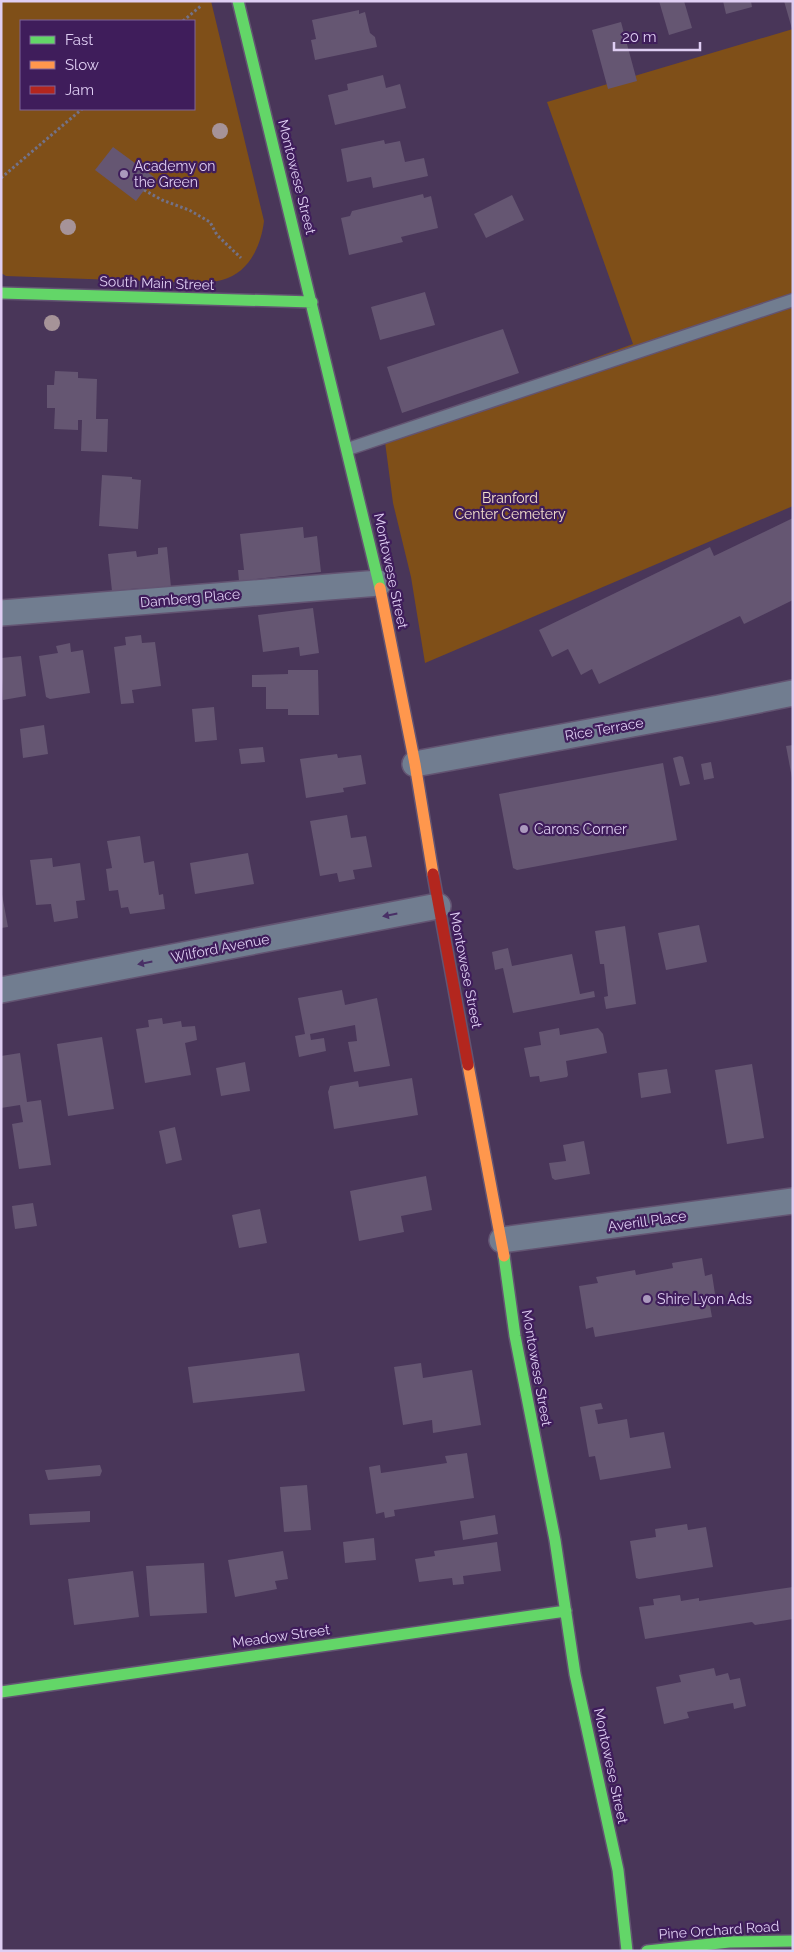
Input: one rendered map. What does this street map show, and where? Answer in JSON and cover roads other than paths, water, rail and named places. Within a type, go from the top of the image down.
[{"type":"main road","name":"Montowese Street","points":[[238,1],[379,583],[415,764],[438,906],[502,1240],[515,1336],[555,1540],[575,1674],[618,1870],[627,1951]]},
{"type":"main road","name":"South Main Street","points":[[1,293],[312,302]]},
{"type":"main road","name":"Meadow Street","points":[[1,1692],[566,1611]]},
{"type":"main road","name":"Pine Orchard Road","points":[[647,1951],[729,1942],[793,1941]]},
{"type":"street","name":"Damberg Place","points":[[1,613],[379,583]]},
{"type":"street","name":"Rice Terrace","points":[[415,764],[793,693]]},
{"type":"street","name":"Wilford Avenue","points":[[1,990],[438,906]]},
{"type":"street","name":"Averill Place","points":[[502,1240],[793,1202]]},
{"type":"lane","points":[[348,449],[793,300]]},
{"type":"place","name":"Academy on the Green","points":[[124,174]]},
{"type":"place","name":"Carons Corner","points":[[524,829]]},
{"type":"place","name":"Shire Lyon Ads","points":[[647,1299]]},
{"type":"park label","name":"Branford Center Cemetery","points":[[510,506]]}]
